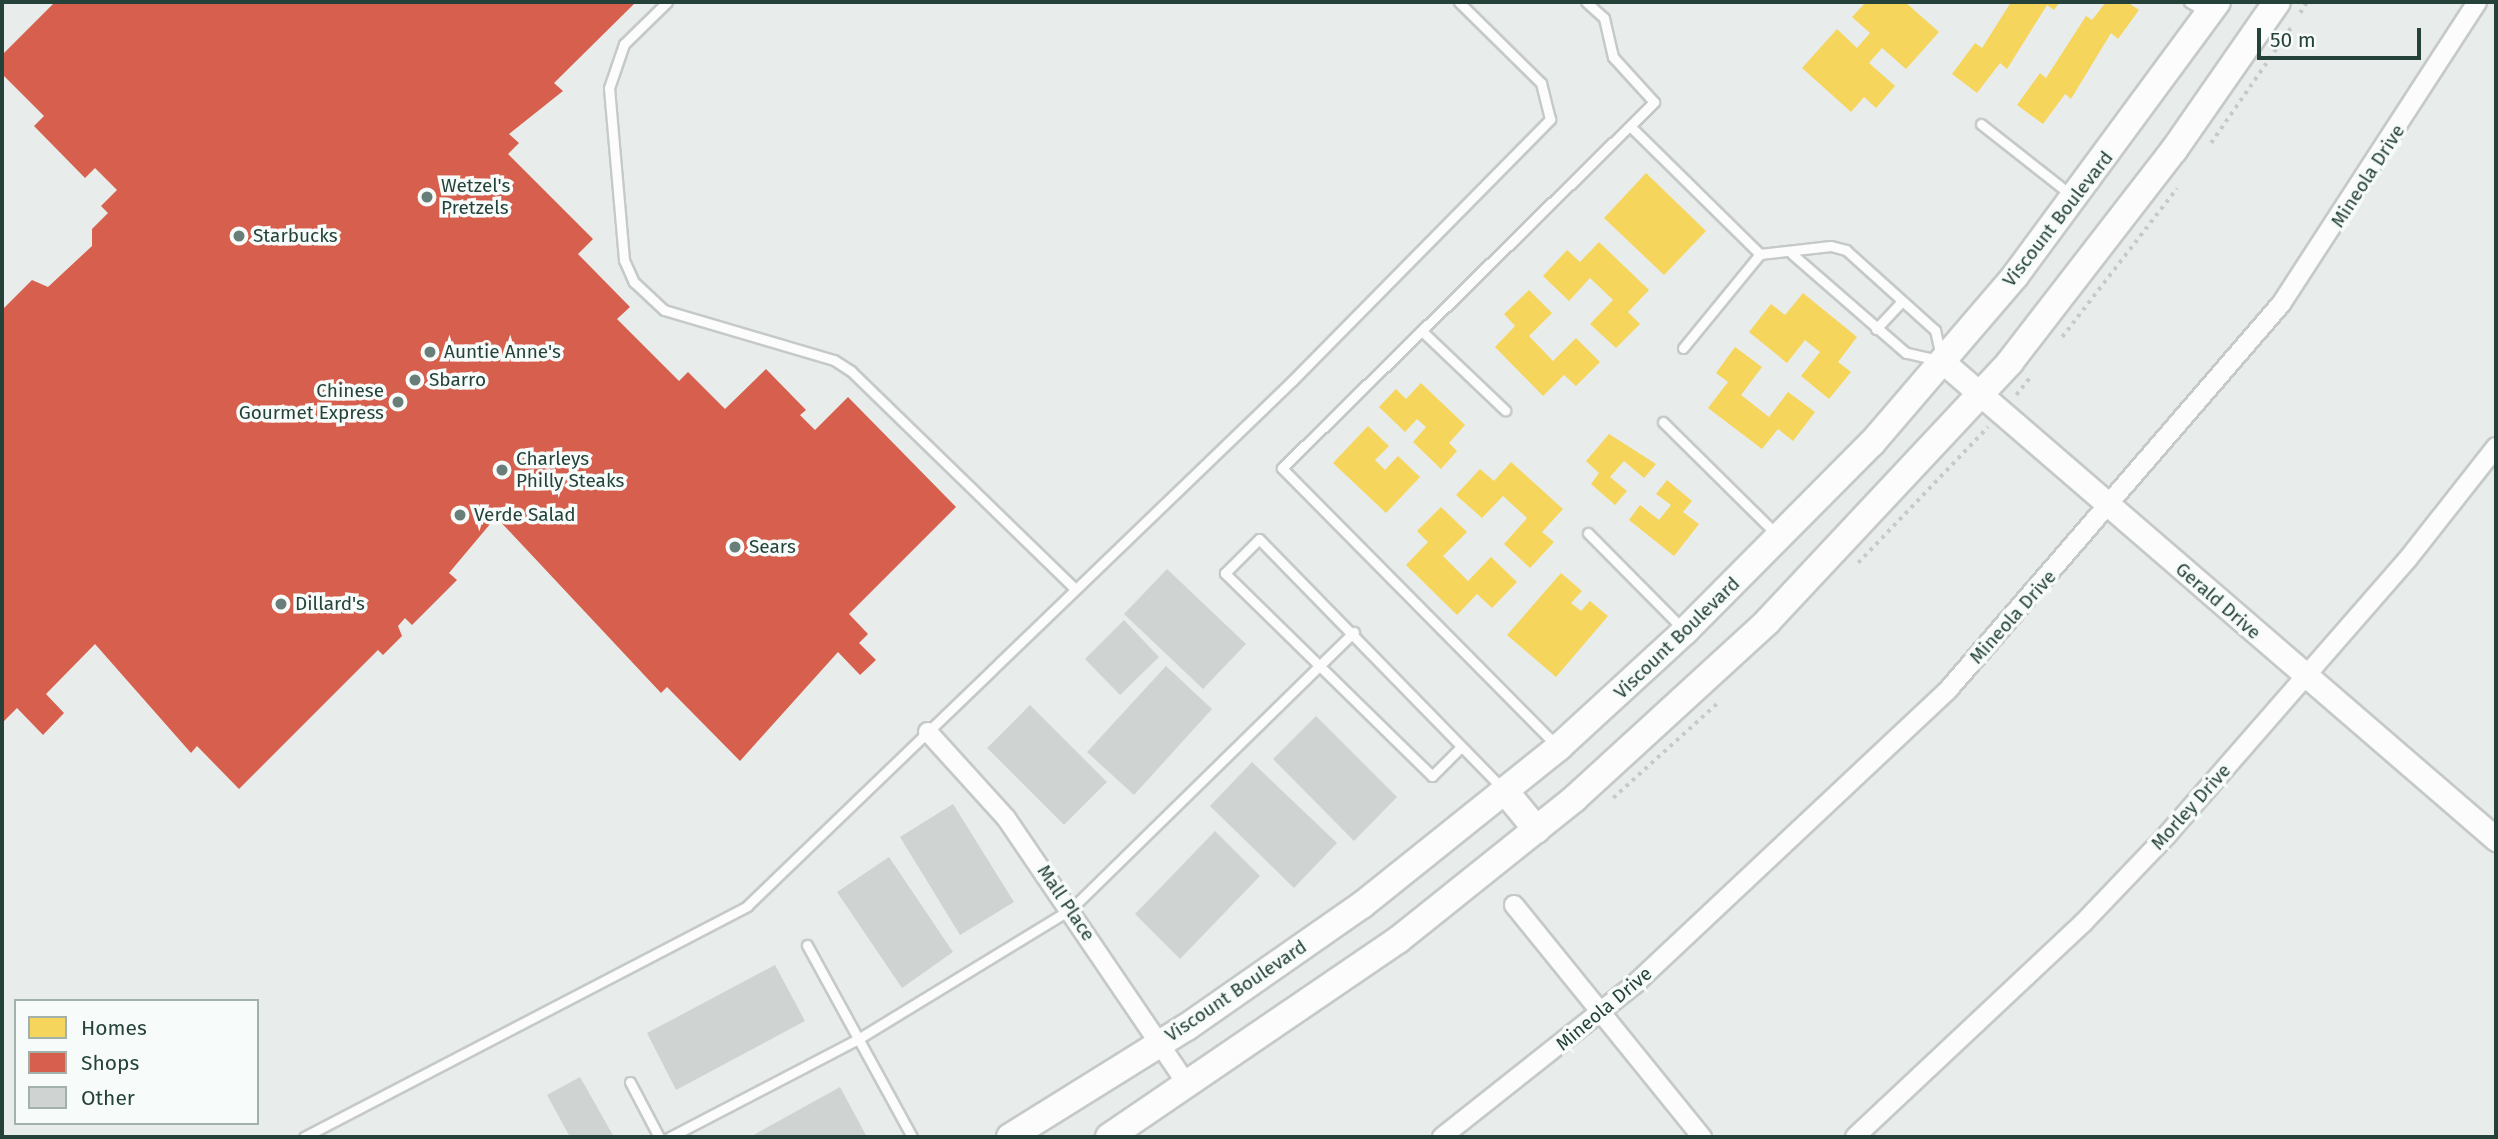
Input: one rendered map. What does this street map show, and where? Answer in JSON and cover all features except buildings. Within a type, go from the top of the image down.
[{"type":"main road","points":[[1109,1137],[1189,1087],[1398,940],[1537,830],[1767,622],[1980,396],[2096,255],[2277,2]]},
{"type":"main road","name":"Viscount Boulevard","points":[[1010,1137],[1158,1043],[1362,905],[1559,747],[1685,631],[1780,538],[1942,362],[2076,198],[2205,6]]},
{"type":"main road","points":[[1505,791],[1537,830]]},
{"type":"street","name":"Mineola Drive","points":[[1442,1137],[1600,1013],[1939,699],[2110,507],[2281,304],[2477,2]]},
{"type":"street","name":"Gerald Drive","points":[[1942,362],[2496,839]]},
{"type":"street","name":"Morley Drive","points":[[1855,1137],[2083,923],[2306,677],[2496,447]]},
{"type":"street","name":"Mall Place","points":[[928,732],[979,783],[1071,909],[1189,1087]]},
{"type":"street","points":[[1514,905],[1702,1137]]},
{"type":"lane","points":[[667,2],[624,44],[608,88],[624,260],[634,282],[664,310],[834,360],[851,371],[1073,587]]},
{"type":"lane","points":[[303,1137],[747,906],[928,732],[1073,587],[1292,381],[1550,119],[1549,95],[1541,83],[1459,2]]},
{"type":"lane","points":[[1559,747],[1282,468],[1654,102],[1613,57],[1604,18],[1586,2]]},
{"type":"lane","points":[[1981,124],[2076,198]]},
{"type":"lane","points":[[1630,126],[1760,254],[1792,254],[1831,246],[1846,250],[1935,330],[1942,362],[1906,353],[1792,254]]},
{"type":"lane","points":[[1683,348],[1760,254]]},
{"type":"lane","points":[[1876,329],[1902,301]]},
{"type":"lane","points":[[1422,331],[1505,410]]},
{"type":"lane","points":[[1663,422],[1780,538]]},
{"type":"lane","points":[[1588,533],[1685,631]]},
{"type":"lane","points":[[1461,747],[1432,776],[1225,573],[1259,539],[1354,632],[1505,791]]},
{"type":"lane","points":[[670,1137],[858,1039],[1071,909],[1354,632]]},
{"type":"lane","points":[[807,945],[912,1137]]},
{"type":"lane","points":[[629,1082],[659,1137]]},
{"type":"place","name":"Wetzel's Pretzels","points":[[427,197]]},
{"type":"place","name":"Starbucks","points":[[239,236]]},
{"type":"place","name":"Auntie Anne's","points":[[430,352]]},
{"type":"place","name":"Sbarro","points":[[415,380]]},
{"type":"place","name":"Chinese Gourmet Express","points":[[398,402]]},
{"type":"place","name":"Charleys Philly Steaks","points":[[502,470]]},
{"type":"place","name":"Verde Salad","points":[[460,515]]},
{"type":"place","name":"Sears","points":[[735,547]]},
{"type":"place","name":"Dillard's","points":[[281,604]]}]
